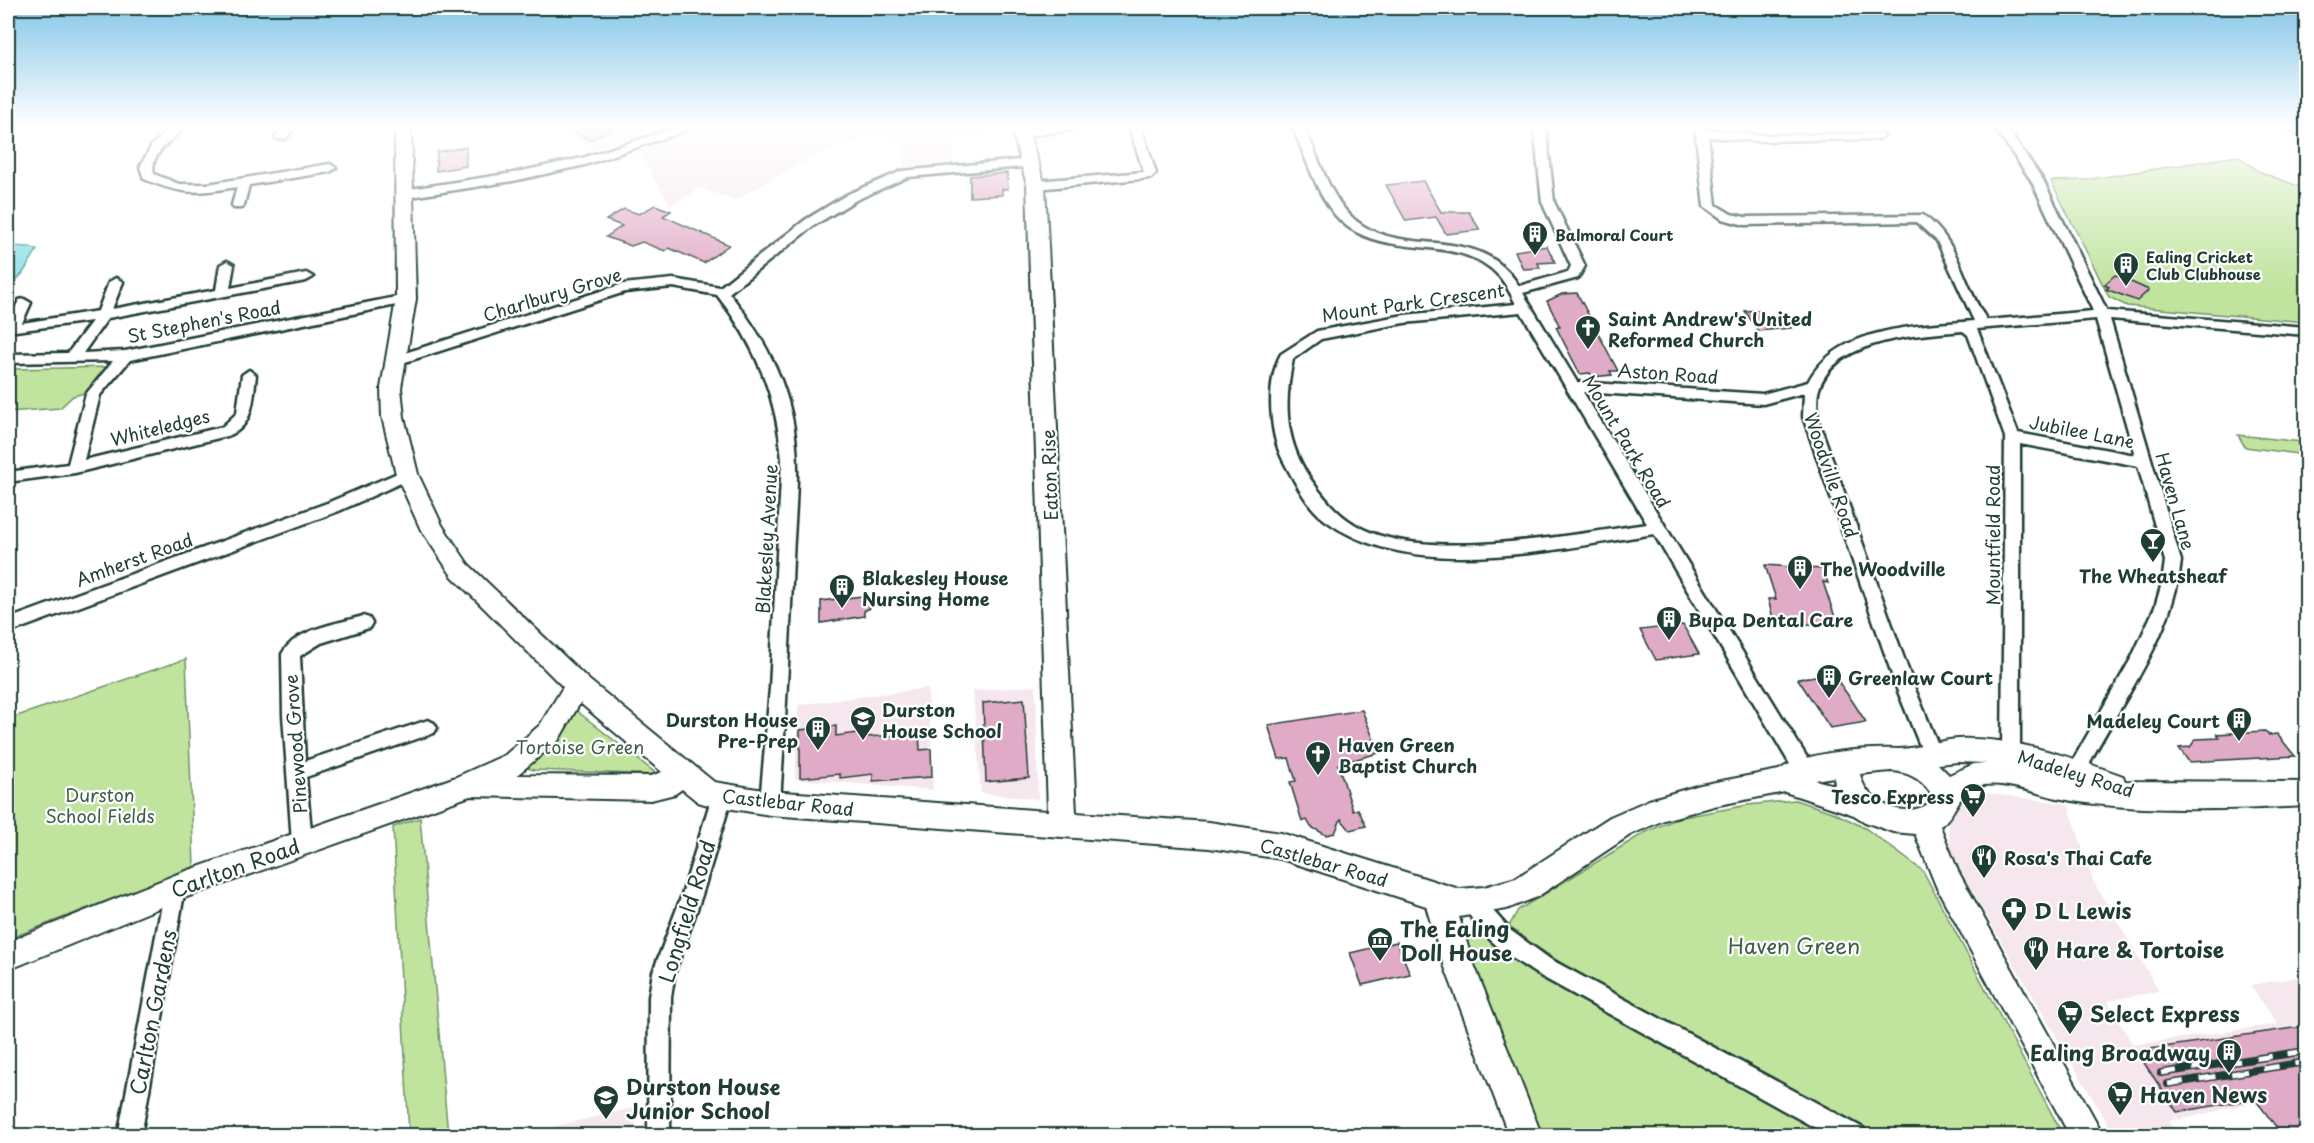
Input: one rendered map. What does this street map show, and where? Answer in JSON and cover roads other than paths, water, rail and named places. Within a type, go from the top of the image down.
[{"type":"main road","name":"Castlebar Road","points":[[404,180],[406,299],[391,388],[393,417],[407,474],[432,528],[460,570],[580,687],[708,793],[770,803],[1209,835],[1281,846],[1459,903],[1473,903]]},
{"type":"main road","name":"Eaton Rise","points":[[1033,180],[1063,825]]},
{"type":"main road","points":[[516,773],[558,721],[571,695],[580,687]]},
{"type":"main road","name":"Madeley Road","points":[[1903,760],[1932,752],[2011,752],[2081,781]]},
{"type":"main road","points":[[1473,903],[1500,899],[1516,892],[1549,875],[1620,827],[1657,809],[1705,795],[1795,775],[1879,759],[1903,760],[1917,764],[1942,786],[1944,796],[1941,808],[1932,819],[1924,821],[1888,818],[1856,803],[1809,790],[1795,775]]},
{"type":"main road","points":[[1853,764],[1845,769],[1845,776],[1848,791],[1856,803]]},
{"type":"main road","name":"Carlton Road","points":[[8,956],[175,888],[465,786],[516,773],[651,788],[665,786],[683,772]]},
{"type":"main road","name":"Madeley Road","points":[[1944,796],[1967,778],[1979,774],[2081,781],[2143,794],[2226,797],[2307,794]]},
{"type":"main road","points":[[1924,821],[1946,877],[2088,1136]]},
{"type":"main road","points":[[1438,895],[1456,957],[1526,1136]]},
{"type":"street","points":[[158,180],[177,188],[208,188],[254,180]]},
{"type":"street","points":[[404,194],[492,180]]},
{"type":"street","points":[[722,292],[809,223],[852,197],[891,180]]},
{"type":"street","name":"Mount Park Road","points":[[1324,180],[1337,209],[1352,223],[1372,234],[1401,242],[1478,255],[1504,274],[1657,528],[1795,775]]},
{"type":"street","points":[[1516,291],[1573,274],[1578,266],[1548,202],[1546,180]]},
{"type":"street","name":"Mountfield Road","points":[[1706,180],[1710,206],[1726,218],[1745,222],[1919,218],[1933,230],[1958,265],[1976,325],[1977,340],[2012,437],[2011,752]]},
{"type":"street","name":"Haven Lane","points":[[2037,180],[2102,315],[2169,541],[2173,579],[2151,636],[2122,693],[2081,762],[2081,781]]},
{"type":"street","points":[[238,205],[244,182]]},
{"type":"street","points":[[222,293],[227,265]]},
{"type":"street","points":[[24,303],[12,329],[103,315],[306,277]]},
{"type":"street","points":[[72,357],[103,315],[116,282]]},
{"type":"street","name":"Charlbury Grove","points":[[394,361],[623,288],[662,282],[695,283],[722,292]]},
{"type":"street","name":"Blakesley Avenue","points":[[722,292],[748,324],[777,383],[788,432],[790,460],[779,688],[770,803]]},
{"type":"street","name":"St Stephen's Road","points":[[8,359],[125,356],[406,299]]},
{"type":"street","name":"Mount Park Crescent","points":[[1525,307],[1404,319],[1317,335],[1286,357],[1278,392],[1278,426],[1293,469],[1329,515],[1361,535],[1400,548],[1469,551],[1657,528]]},
{"type":"street","name":"Woodville Road","points":[[1932,752],[1903,681],[1810,417],[1810,395],[1831,359],[1849,348],[1902,332],[2102,315],[2304,335]]},
{"type":"street","name":"Whiteledges","points":[[75,468],[93,394],[125,356]]},
{"type":"street","name":"Whiteledges","points":[[8,477],[75,468],[226,431],[244,415],[249,375]]},
{"type":"street","name":"Aston Road","points":[[1570,386],[1762,399],[1810,395]]},
{"type":"street","name":"Jubilee Lane","points":[[2012,437],[2145,462]]},
{"type":"street","name":"Amherst Road","points":[[8,626],[274,528],[407,474]]},
{"type":"street","name":"Pinewood Grove","points":[[302,842],[291,654],[298,646],[309,641],[363,623]]},
{"type":"street","points":[[297,772],[428,728]]},
{"type":"street","name":"Longfield Road","points":[[659,1136],[660,1018],[664,972],[692,896],[722,796]]},
{"type":"street","name":"Carlton Gardens","points":[[129,1136],[175,888]]},
{"type":"street","points":[[1473,903],[1483,920],[1494,930],[1546,967],[1722,1066],[1855,1136]]},
{"type":"water","points":[[11,246],[30,247],[37,250],[23,273],[8,289],[8,248]]},
{"type":"railway","points":[[2161,1073],[2306,1051]]},
{"type":"railway","points":[[2168,1084],[2306,1062]]},
{"type":"place","name":"Balmoral Court","points":[[1535,257]]},
{"type":"place","name":"Ealing Cricket Club Clubhouse","points":[[2126,288]]},
{"type":"place","name":"Saint Andrew's United Reformed Church","points":[[1588,351]]},
{"type":"place","name":"The Wheatsheaf","points":[[2153,564]]},
{"type":"place","name":"The Woodville","points":[[1800,591]]},
{"type":"place","name":"Blakesley House Nursing Home","points":[[842,610]]},
{"type":"place","name":"Bupa Dental Care","points":[[1669,642]]},
{"type":"place","name":"Greenlaw Court","points":[[1829,700]]},
{"type":"place","name":"Durston House School","points":[[863,742]]},
{"type":"place","name":"Madeley Court","points":[[2239,743]]},
{"type":"place","name":"Durston House Pre-Prep","points":[[818,752]]},
{"type":"place","name":"Haven Green Baptist Church","points":[[1318,777]]},
{"type":"place","name":"Tesco Express","points":[[1973,819]]},
{"type":"place","name":"Rosa's Thai Cafe","points":[[1984,880]]},
{"type":"place","name":"D L Lewis","points":[[2014,933]]},
{"type":"place","name":"The Ealing Doll House","points":[[1380,963]]},
{"type":"place","name":"Hare & Tortoise","points":[[2036,972]]},
{"type":"place","name":"Select Express","points":[[2070,1036]]},
{"type":"place","name":"Ealing Broadway","points":[[2229,1075]]},
{"type":"place","name":"Haven News","points":[[2120,1117]]},
{"type":"place","name":"Durston House Junior School","points":[[606,1121]]},
{"type":"park label","name":"Tortoise Green","points":[[580,746]]},
{"type":"park label","name":"Durston School Fields","points":[[100,804]]},
{"type":"park label","name":"Haven Green","points":[[1794,945]]}]
